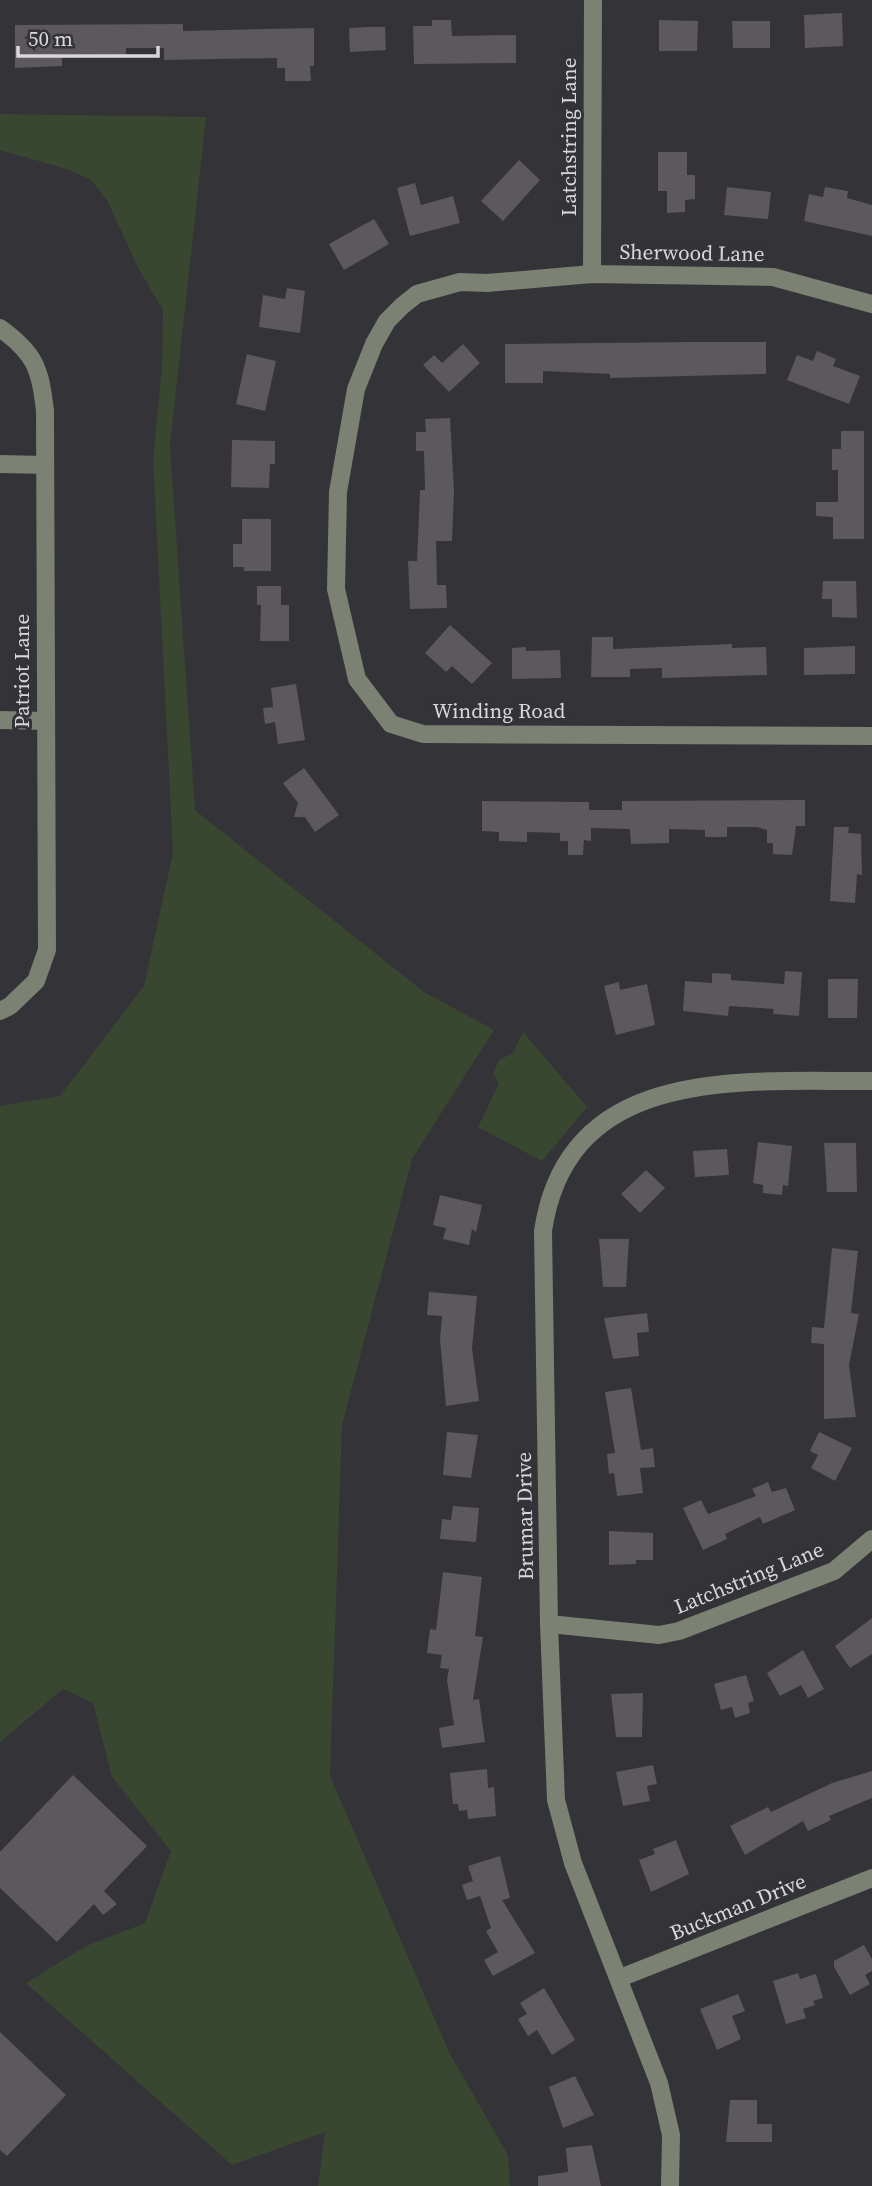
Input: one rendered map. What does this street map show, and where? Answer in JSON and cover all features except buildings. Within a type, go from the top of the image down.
[{"type":"street","name":"Latchstring Lane","points":[[592,274],[593,0]]},
{"type":"street","name":"Sherwood Lane","points":[[592,274],[773,277],[872,304]]},
{"type":"street","name":"Winding Road","points":[[592,274],[487,283],[460,282],[437,287],[417,294],[387,321],[374,344],[356,389],[338,492],[336,589],[357,679],[391,724],[423,734],[872,736]]},
{"type":"street","name":"Patriot Lane","points":[[0,328],[28,354],[40,371],[46,411],[47,950],[36,981],[10,1006],[0,1011]]},
{"type":"street","points":[[0,464],[45,465]]},
{"type":"street","points":[[0,720],[45,721]]},
{"type":"street","name":"Brumar Drive","points":[[670,2186],[671,2135],[667,2112],[620,1978],[562,1830],[556,1800],[549,1624],[543,1231],[548,1199],[557,1175],[586,1138],[625,1107],[651,1097],[689,1088],[736,1082],[872,1081]]},
{"type":"street","name":"Latchstring Lane","points":[[549,1624],[659,1635],[679,1631],[834,1571],[872,1539]]},
{"type":"street","name":"Buckman Drive","points":[[620,1978],[872,1878]]},
{"type":"green space","points":[[0,114],[206,117],[170,446],[195,810],[424,992],[494,1030],[412,1159],[342,1425],[330,1776],[449,2052],[508,2155],[510,2186],[318,2186],[325,2132],[232,2165],[26,1983],[86,1946],[145,1923],[171,1851],[112,1777],[93,1703],[63,1689],[0,1742],[0,1106],[60,1096],[144,986],[173,852],[153,459],[162,367],[163,310],[138,268],[108,202],[91,180],[70,170],[0,150]]},
{"type":"green space","points":[[523,1032],[587,1107],[542,1161],[478,1127],[499,1083],[493,1074],[499,1060],[513,1053]]}]
